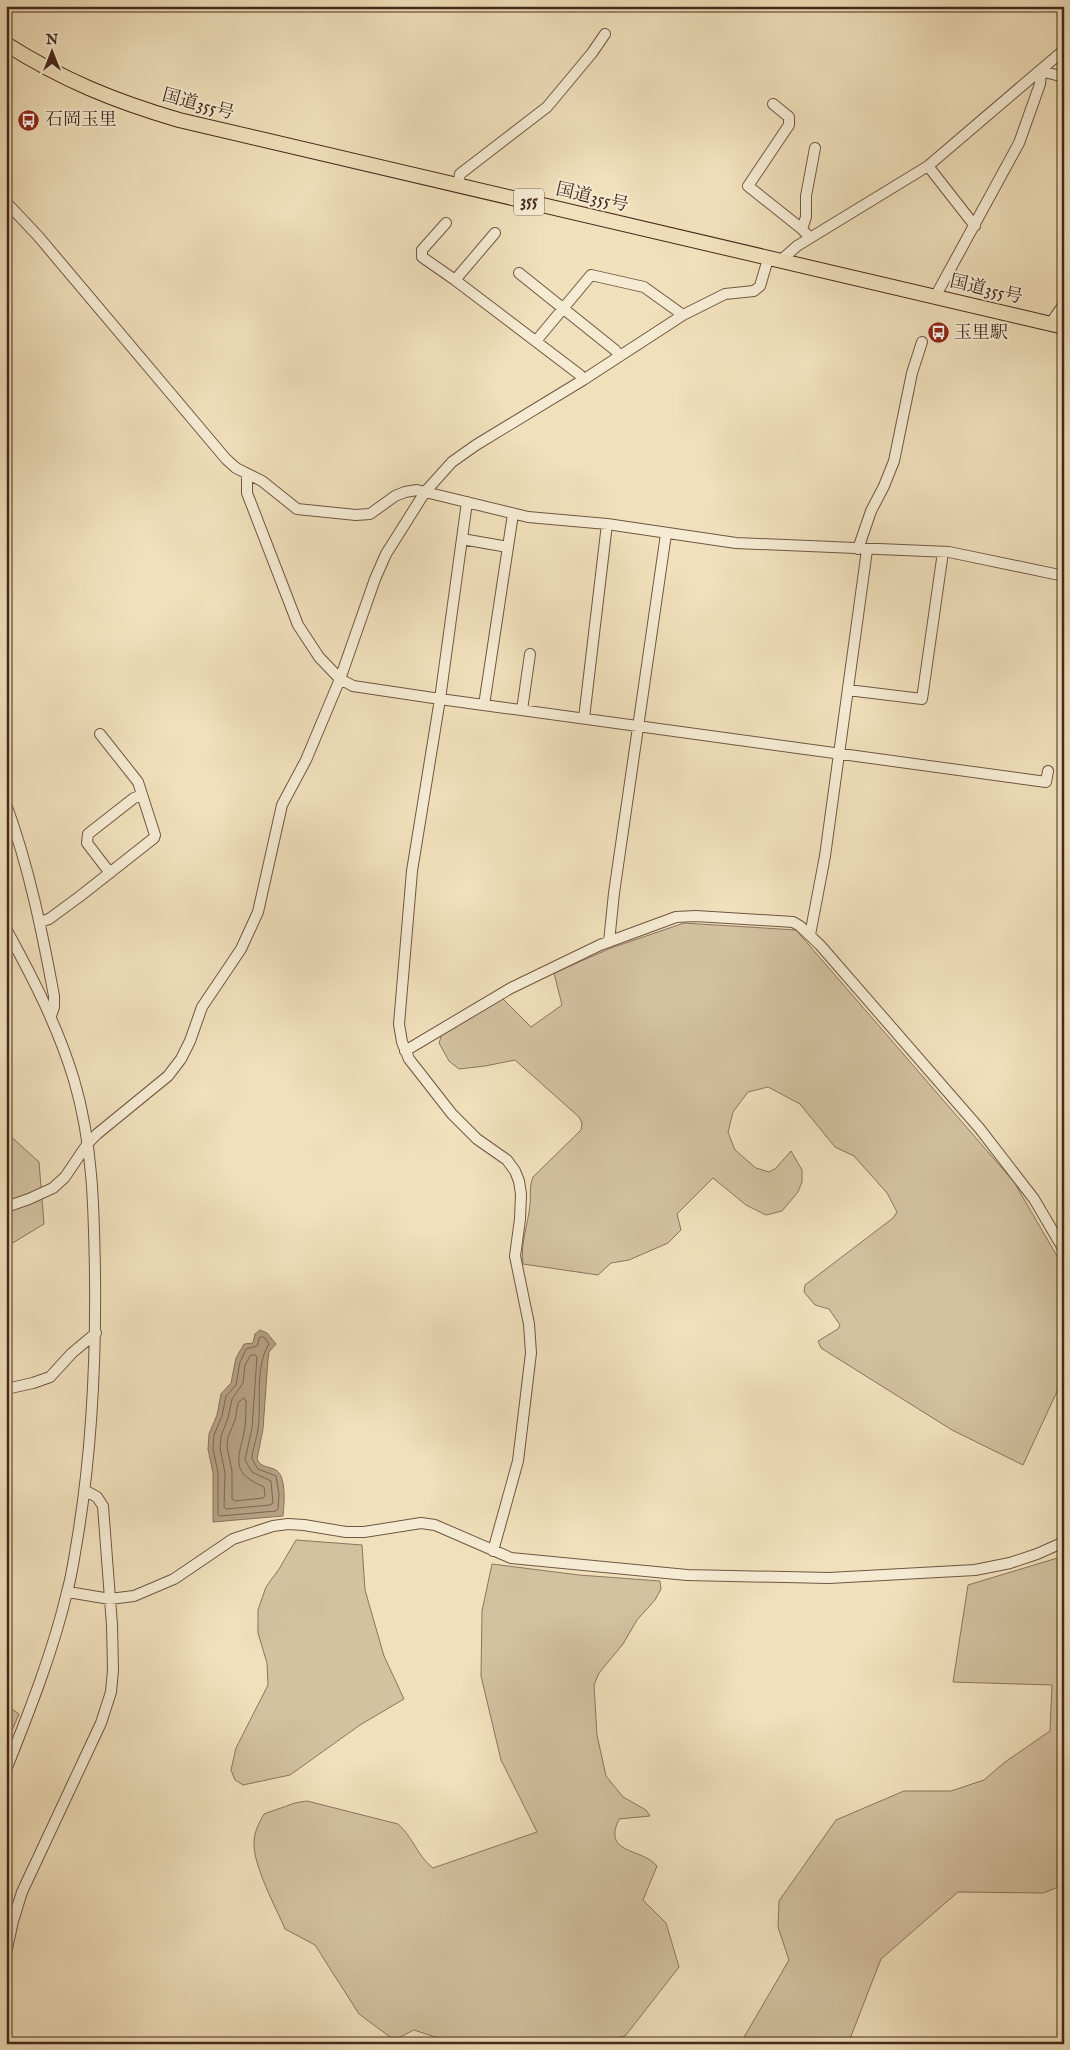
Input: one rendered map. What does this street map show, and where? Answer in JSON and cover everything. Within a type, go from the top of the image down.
[{"type":"highway","name":"国道355号","points":[[6,44],[71,82],[142,109],[221,131],[773,261],[1064,327]]},
{"type":"street","points":[[458,186],[460,174],[546,107],[592,53],[605,34]]},
{"type":"street","points":[[6,1207],[53,1188],[65,1177],[88,1143],[168,1076],[181,1058],[206,1001],[244,944],[258,912],[282,805],[306,760],[340,679],[386,554],[425,492],[452,462],[683,315],[725,294],[754,291],[760,286],[773,261],[928,166],[1064,50]]},
{"type":"street","points":[[1041,71],[1064,77]]},
{"type":"street","points":[[935,297],[1019,143],[1040,84],[1041,71]]},
{"type":"street","points":[[773,104],[790,117],[789,125],[748,186],[802,229],[810,238]]},
{"type":"street","points":[[802,229],[806,217],[806,196],[815,148]]},
{"type":"street","points":[[928,166],[975,226]]},
{"type":"street","points":[[6,202],[38,236],[217,449],[236,468],[262,481],[298,509],[356,515],[370,514],[389,500],[405,492],[417,490],[513,514],[607,524],[736,543],[943,552],[989,559],[1064,576]]},
{"type":"street","points":[[446,223],[422,250],[422,257],[536,341],[580,375],[583,380]]},
{"type":"street","points":[[455,280],[495,233]]},
{"type":"street","points":[[519,273],[620,356]]},
{"type":"street","points":[[536,341],[591,275],[644,287],[683,315]]},
{"type":"street","points":[[1050,324],[1064,304]]},
{"type":"street","points":[[810,935],[825,856],[848,690],[862,549],[871,511],[894,461],[912,373],[922,342]]},
{"type":"street","points":[[246,474],[247,493],[298,625],[319,657],[340,679],[353,686],[1046,782],[1048,770]]},
{"type":"street","points":[[467,502],[440,699],[411,880],[399,1016],[400,1034],[409,1059],[452,1114],[477,1139],[507,1160],[515,1171],[519,1182],[520,1219],[514,1256],[528,1324],[531,1353],[518,1462],[492,1552]]},
{"type":"street","points":[[484,705],[513,514]]},
{"type":"street","points":[[584,718],[607,524]]},
{"type":"street","points":[[610,942],[614,898],[666,534]]},
{"type":"street","points":[[462,539],[508,546]]},
{"type":"street","points":[[848,690],[922,699],[943,552]]},
{"type":"street","points":[[522,710],[530,654]]},
{"type":"street","points":[[40,922],[49,919],[154,838],[155,831],[135,777],[100,734]]},
{"type":"street","points":[[110,873],[87,843],[88,834],[134,798],[142,795]]},
{"type":"street","points":[[6,804],[19,840],[40,922],[54,996],[54,1007],[51,1016]]},
{"type":"street","points":[[405,1051],[511,988],[610,942],[683,916],[786,921],[796,924],[810,935],[980,1129],[1034,1199],[1064,1250]]},
{"type":"street","points":[[6,929],[51,1016],[74,1081],[88,1143],[94,1209],[96,1333],[94,1408],[86,1491],[68,1592],[46,1661],[6,1770]]},
{"type":"street","points":[[6,1389],[50,1377],[72,1353],[96,1333]]},
{"type":"street","points":[[6,1953],[22,1892],[101,1723],[111,1692],[113,1670],[110,1599],[103,1506],[97,1497],[86,1491]]},
{"type":"street","points":[[68,1592],[110,1599],[134,1596],[174,1579],[233,1539],[273,1526],[304,1525],[346,1532],[364,1532],[421,1523],[435,1526],[492,1552],[511,1558],[687,1575],[829,1578],[975,1570],[1010,1563],[1064,1542]]},
{"type":"shaded area","points":[[684,923],[796,930],[1014,1182],[1064,1268],[1064,1384],[1060,1385],[1023,1465],[952,1430],[821,1348],[818,1341],[838,1329],[840,1325],[829,1309],[815,1305],[804,1292],[805,1285],[893,1218],[897,1212],[887,1193],[854,1156],[835,1147],[800,1104],[768,1087],[748,1092],[733,1112],[728,1132],[735,1150],[756,1168],[769,1172],[775,1169],[791,1151],[802,1170],[802,1182],[798,1192],[782,1211],[766,1215],[746,1205],[713,1178],[677,1214],[681,1230],[668,1243],[629,1260],[611,1263],[598,1275],[523,1264],[523,1242],[533,1177],[581,1130],[582,1123],[579,1117],[515,1060],[459,1069],[449,1061],[439,1043],[442,1034],[503,999],[531,1027],[562,1005],[554,973],[611,948]]},
{"type":"shaded area","points":[[6,1132],[39,1162],[44,1224],[6,1247]]},
{"type":"shaded area","points":[[296,1540],[362,1545],[365,1590],[384,1656],[404,1699],[360,1725],[290,1775],[243,1785],[235,1780],[231,1770],[236,1748],[268,1685],[267,1663],[258,1633],[258,1610],[266,1587]]},
{"type":"shaded area","points":[[1064,1556],[1064,1885],[1043,1893],[958,1892],[881,1959],[848,2044],[740,2044],[789,1960],[778,1927],[779,1901],[836,1820],[904,1791],[951,1791],[984,1780],[1005,1762],[1050,1731],[1052,1685],[953,1682],[968,1585]]},
{"type":"shaded area","points":[[492,1564],[579,1575],[660,1581],[661,1589],[655,1600],[637,1620],[623,1644],[599,1673],[594,1685],[597,1735],[606,1776],[623,1797],[646,1810],[650,1816],[619,1819],[615,1831],[616,1839],[619,1845],[650,1860],[657,1866],[643,1900],[666,1923],[679,1967],[626,2035],[606,2044],[456,2044],[414,2030],[394,2040],[359,2014],[315,1945],[285,1929],[257,1863],[254,1839],[264,1814],[295,1803],[307,1801],[398,1824],[408,1835],[423,1858],[433,1868],[537,1832],[501,1760],[481,1676],[482,1611]]},
{"type":"shaded area","points":[[6,1705],[19,1714],[6,1744]]},
{"type":"water","points":[[260,1330],[267,1333],[276,1344],[269,1352],[263,1429],[257,1459],[263,1465],[276,1470],[280,1474],[284,1492],[283,1516],[213,1522],[213,1473],[208,1449],[209,1434],[217,1415],[221,1394],[231,1383],[236,1358],[244,1344],[253,1343],[255,1334]]},
{"type":"place","name":"石岡玉里","points":[[29,120]]},
{"type":"place","name":"玉里駅","points":[[938,333]]}]
